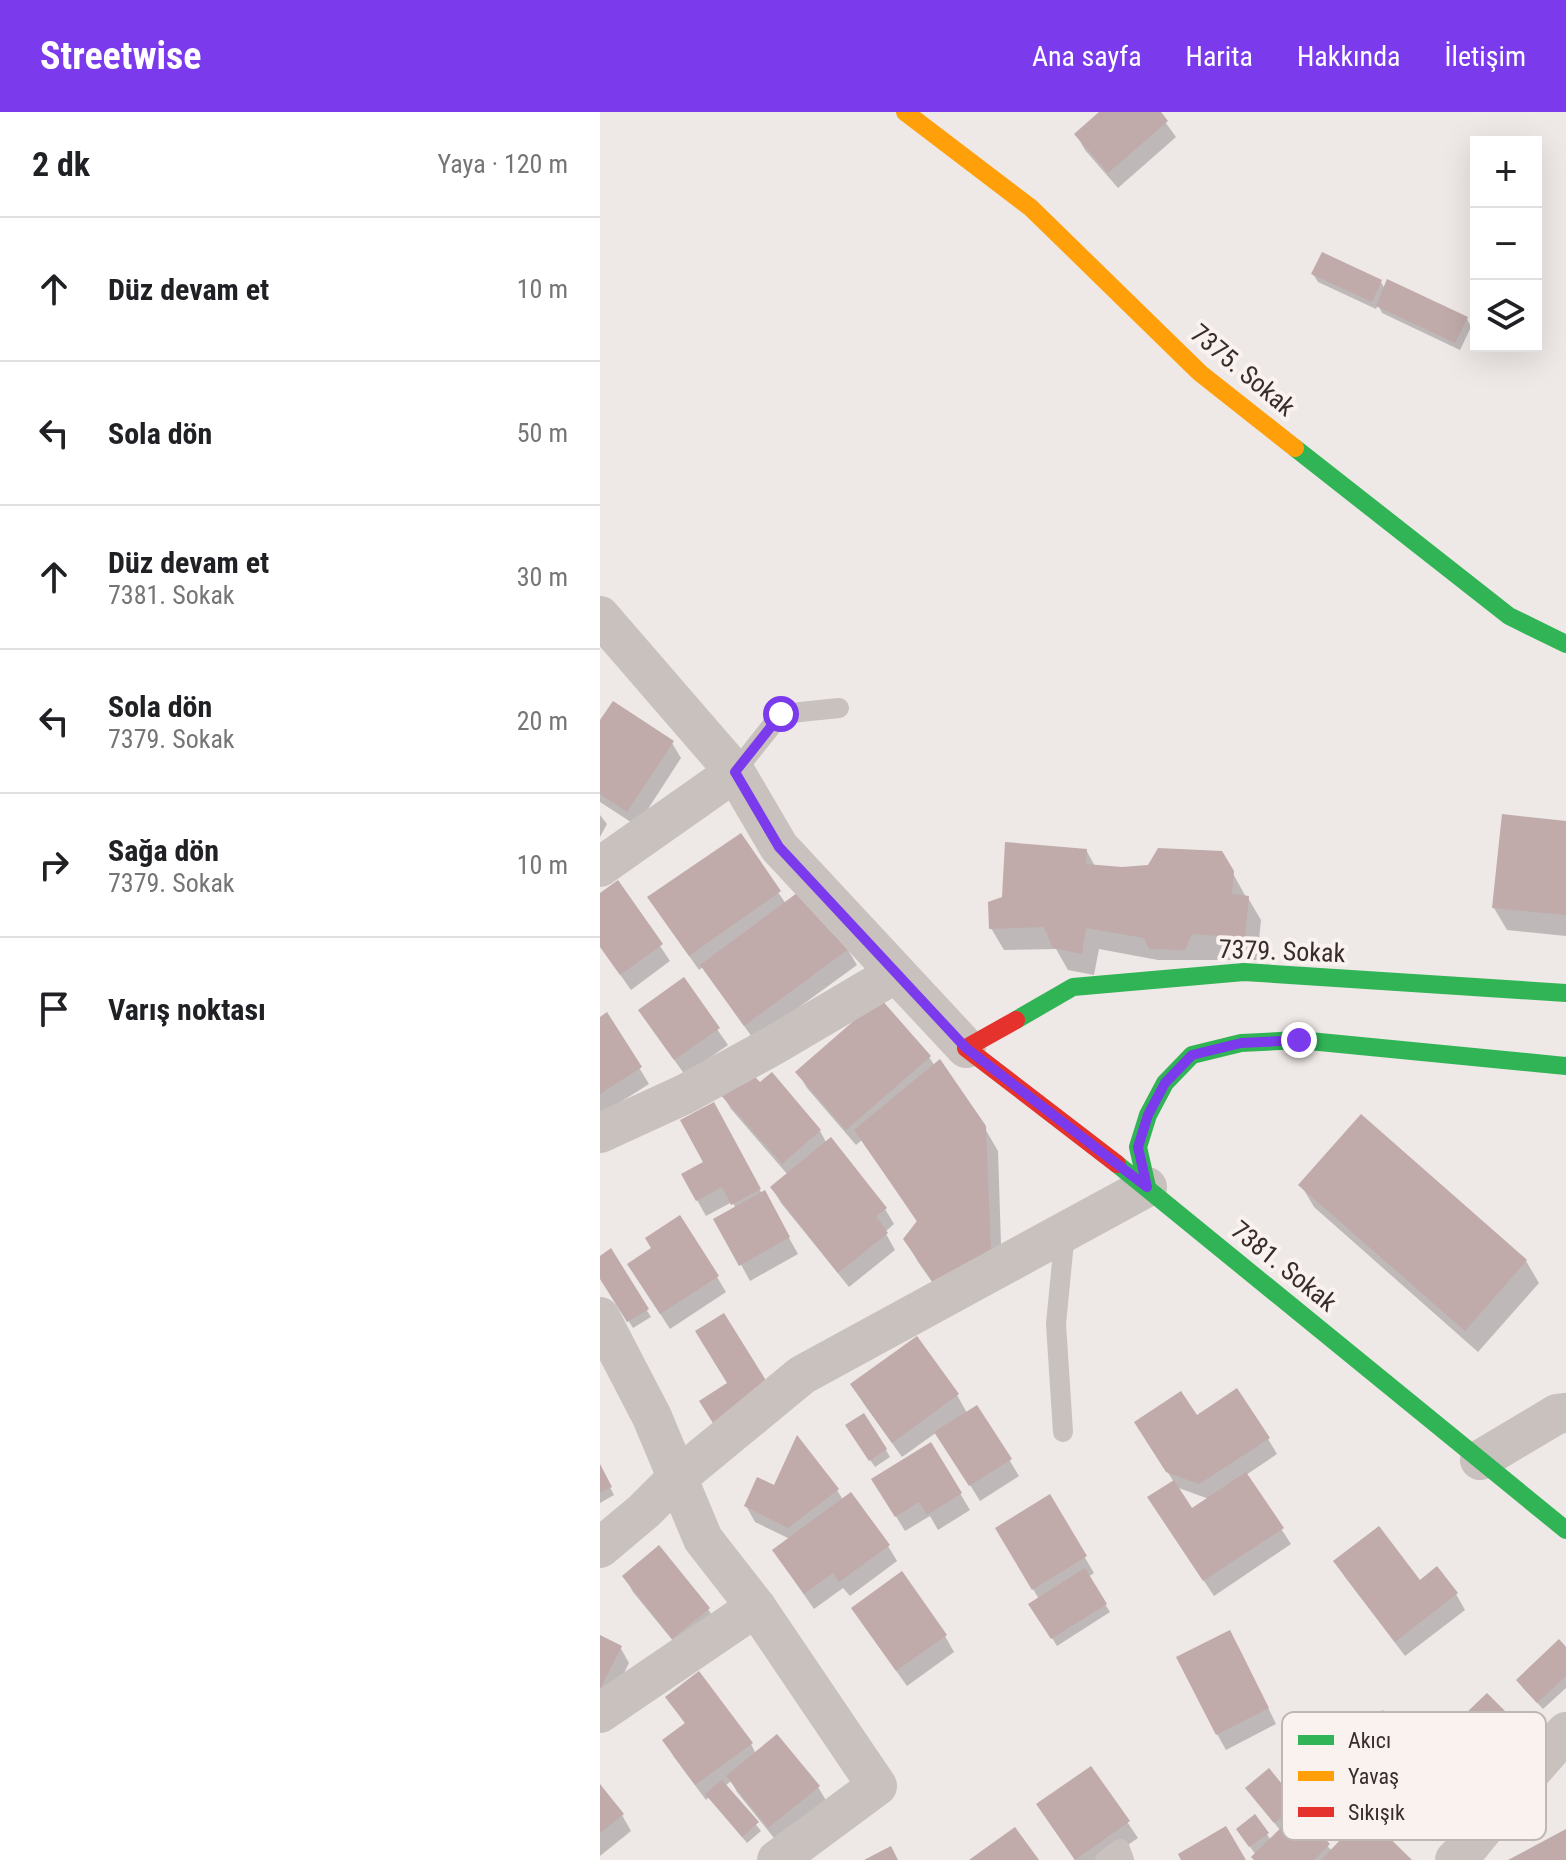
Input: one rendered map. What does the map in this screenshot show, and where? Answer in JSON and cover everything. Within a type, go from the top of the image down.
[{"type":"street","name":"7375. Sokak","points":[[905,112],[1031,208],[1200,373],[1509,616],[1566,644]]},
{"type":"street","points":[[600,616],[735,772],[779,847],[966,1048]]},
{"type":"street","points":[[600,867],[735,772]]},
{"type":"street","name":"7379. Sokak","points":[[966,1048],[1073,987],[1244,972],[1566,993]]},
{"type":"street","points":[[600,1133],[685,1094],[896,973]]},
{"type":"street","points":[[600,1548],[677,1478],[802,1375],[1147,1187],[1138,1147],[1148,1115],[1165,1083],[1192,1055],[1241,1043],[1299,1040],[1566,1066]]},
{"type":"street","name":"7381. Sokak","points":[[966,1048],[1147,1187],[1566,1530]]},
{"type":"street","points":[[605,1342],[652,1417],[703,1539],[756,1607],[877,1786],[777,1860]]},
{"type":"street","points":[[1480,1460],[1557,1414],[1566,1413]]},
{"type":"street","points":[[600,1713],[756,1607]]},
{"type":"street","points":[[1546,1754],[1566,1732]]},
{"type":"street","points":[[1455,1860],[1474,1840]]},
{"type":"lane","points":[[735,772],[781,714],[839,708]]},
{"type":"lane","points":[[1063,1432],[1056,1324],[1065,1231]]},
{"type":"lane","points":[[1105,1860],[1120,1849],[1124,1860]]},
{"type":"building","points":[[1099,112],[1161,112],[1168,121],[1108,173],[1074,134]]},
{"type":"building","points":[[1322,252],[1382,280],[1372,302],[1311,274]]},
{"type":"building","points":[[1387,279],[1468,317],[1455,343],[1376,306]]},
{"type":"building","points":[[613,701],[674,741],[627,812],[600,794],[600,720]]},
{"type":"building","points":[[1502,814],[1566,821],[1566,915],[1492,908]]},
{"type":"building","points":[[741,833],[781,891],[689,956],[647,897]]},
{"type":"building","points":[[1005,842],[1087,849],[1086,864],[1122,867],[1148,865],[1158,848],[1222,851],[1234,871],[1232,894],[1249,896],[1245,938],[1192,934],[1185,950],[1149,949],[1144,938],[1086,928],[1082,954],[1053,948],[1044,927],[989,929],[988,902],[1002,897]]},
{"type":"building","points":[[618,880],[663,944],[620,975],[600,947],[600,893]]},
{"type":"building","points":[[805,887],[850,948],[744,1026],[700,965]]},
{"type":"building","points":[[684,977],[720,1028],[674,1060],[638,1010]]},
{"type":"building","points":[[880,998],[931,1056],[846,1130],[795,1072]]},
{"type":"building","points":[[607,1012],[642,1067],[600,1094],[600,1017]]},
{"type":"building","points":[[940,1059],[986,1126],[991,1252],[938,1289],[903,1239],[917,1221],[854,1130]]},
{"type":"building","points":[[747,1069],[760,1082],[772,1072],[821,1130],[782,1164],[719,1093]]},
{"type":"building","points":[[714,1102],[761,1189],[731,1205],[722,1187],[696,1201],[681,1174],[703,1162],[680,1120]]},
{"type":"building","points":[[1361,1114],[1527,1260],[1465,1331],[1298,1185]]},
{"type":"building","points":[[831,1137],[887,1208],[876,1216],[888,1233],[838,1273],[770,1187]]},
{"type":"building","points":[[765,1190],[790,1237],[739,1266],[713,1219]]},
{"type":"building","points":[[680,1215],[719,1276],[660,1314],[627,1264],[651,1248],[645,1238]]},
{"type":"building","points":[[611,1248],[649,1309],[627,1322],[600,1279],[600,1256]]},
{"type":"building","points":[[724,1313],[770,1387],[713,1423],[699,1401],[727,1383],[695,1331]]},
{"type":"building","points":[[917,1336],[959,1394],[892,1443],[850,1384]]},
{"type":"building","points":[[1237,1388],[1270,1438],[1199,1484],[1166,1472],[1134,1422],[1181,1391],[1197,1415]]},
{"type":"building","points":[[977,1405],[1012,1459],[969,1486],[934,1432]]},
{"type":"building","points":[[864,1413],[887,1449],[869,1461],[845,1425]]},
{"type":"building","points":[[797,1435],[839,1489],[788,1528],[744,1506],[757,1477],[774,1485]]},
{"type":"building","points":[[931,1442],[962,1493],[927,1515],[919,1502],[895,1517],[871,1479]]},
{"type":"building","points":[[600,1464],[612,1487],[600,1493]]},
{"type":"building","points":[[1246,1472],[1284,1528],[1203,1581],[1147,1497],[1174,1480],[1192,1508]]},
{"type":"building","points":[[851,1492],[890,1545],[839,1582],[833,1573],[804,1594],[772,1550]]},
{"type":"building","points":[[1050,1494],[1087,1556],[1032,1590],[995,1528]]},
{"type":"building","points":[[1379,1526],[1420,1580],[1437,1566],[1458,1593],[1395,1642],[1333,1561]]},
{"type":"building","points":[[659,1545],[710,1608],[672,1639],[622,1576]]},
{"type":"building","points":[[1085,1568],[1107,1604],[1051,1639],[1028,1604]]},
{"type":"building","points":[[902,1571],[947,1635],[896,1671],[851,1608]]},
{"type":"building","points":[[1230,1630],[1269,1708],[1216,1735],[1176,1657]]},
{"type":"building","points":[[600,1635],[622,1646],[600,1689]]},
{"type":"building","points":[[1559,1639],[1566,1647],[1566,1676],[1537,1703],[1516,1680]]},
{"type":"building","points":[[699,1671],[753,1743],[695,1785],[662,1740],[685,1723],[665,1697]]},
{"type":"building","points":[[1487,1693],[1506,1712],[1467,1712]]},
{"type":"building","points":[[777,1734],[820,1786],[768,1828],[726,1776]]},
{"type":"building","points":[[1091,1766],[1130,1821],[1075,1860],[1036,1804]]},
{"type":"building","points":[[1269,1768],[1282,1784],[1282,1817],[1274,1823],[1245,1788]]},
{"type":"building","points":[[722,1780],[759,1822],[742,1837],[705,1794]]},
{"type":"building","points":[[600,1784],[624,1814],[600,1833]]},
{"type":"building","points":[[1255,1814],[1269,1833],[1249,1847],[1236,1829]]},
{"type":"building","points":[[1226,1826],[1246,1860],[1181,1860],[1178,1854]]},
{"type":"building","points":[[1015,1827],[1039,1860],[969,1860]]},
{"type":"building","points":[[1282,1827],[1282,1840],[1326,1840],[1330,1844],[1314,1860],[1254,1860],[1251,1857]]},
{"type":"building","points":[[1566,1829],[1566,1860],[1508,1860],[1546,1840]]},
{"type":"building","points":[[1340,1840],[1392,1840],[1412,1860],[1321,1860]]},
{"type":"building","points":[[891,1846],[898,1860],[864,1860]]},
{"type":"traffic: fast","points":[[1295,448],[1509,616],[1566,644]]},
{"type":"traffic: fast","points":[[1016,1020],[1073,987],[1244,972],[1566,993]]},
{"type":"traffic: fast","points":[[1147,1187],[1138,1147],[1148,1115],[1165,1083],[1192,1055],[1241,1043],[1299,1040],[1566,1066]]},
{"type":"traffic: fast","points":[[1117,1164],[1566,1530]]},
{"type":"traffic: slow","points":[[905,112],[1031,208],[1200,373],[1295,448]]},
{"type":"traffic: jam","points":[[1016,1020],[966,1048],[1117,1164]]},
{"type":"route","points":[[781,714],[735,772],[779,847],[966,1048],[1147,1187],[1138,1147],[1148,1115],[1165,1083],[1192,1055],[1241,1043],[1299,1040]]}]
